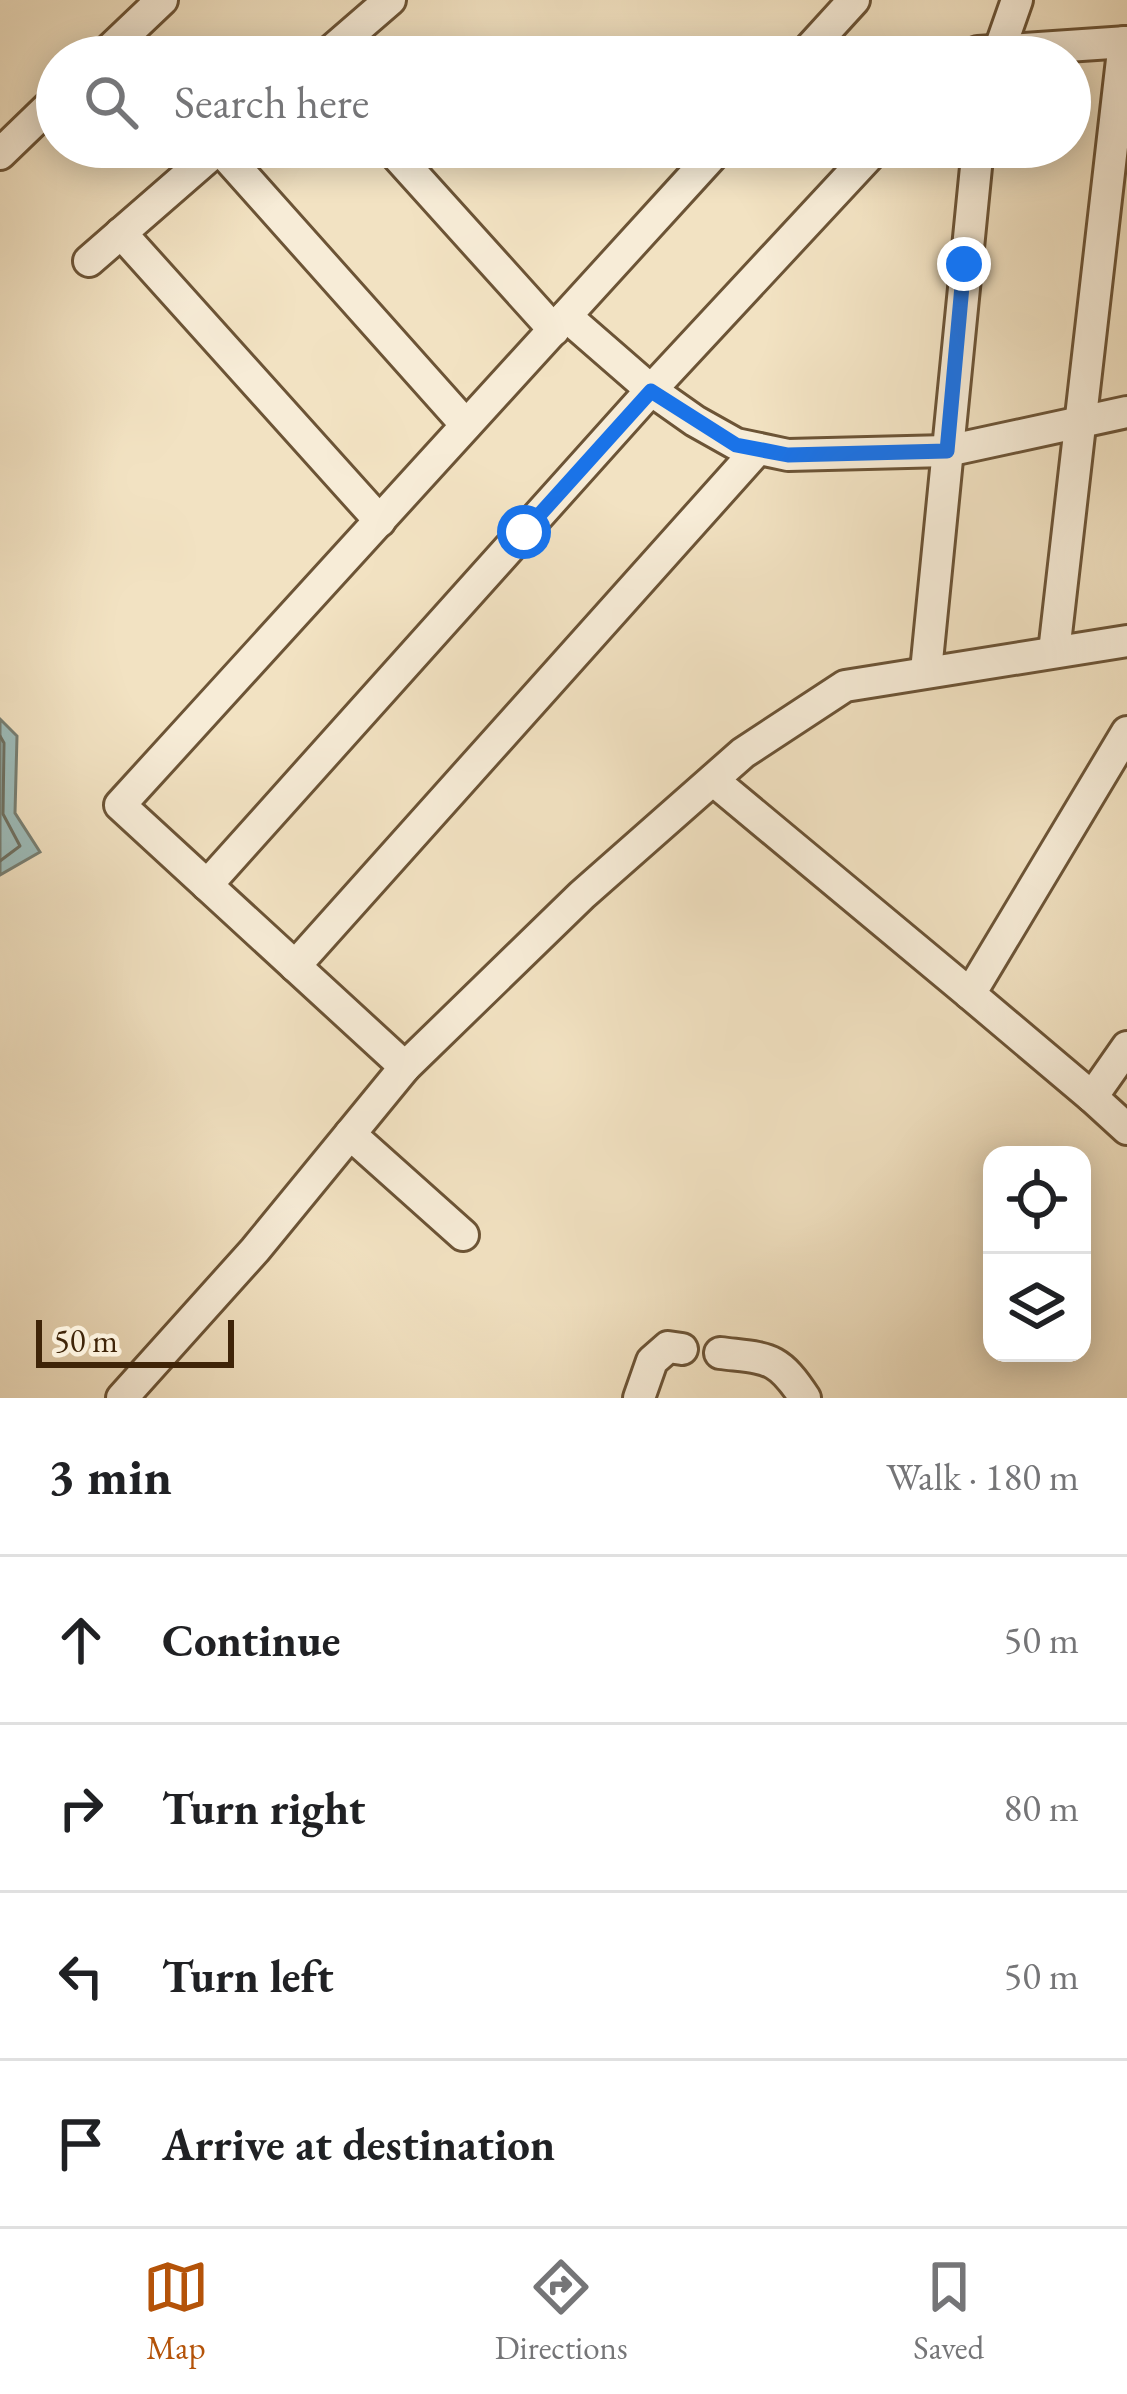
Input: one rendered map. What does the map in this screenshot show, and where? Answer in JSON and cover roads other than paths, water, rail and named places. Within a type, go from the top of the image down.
[{"type":"street","points":[[124,36],[162,0]]},
{"type":"street","points":[[348,36],[390,0]]},
{"type":"street","points":[[821,36],[854,0]]},
{"type":"street","points":[[998,36],[1017,0]]},
{"type":"street","points":[[1054,652],[1126,42],[1091,45]]},
{"type":"street","points":[[0,154],[36,119]]},
{"type":"street","points":[[89,261],[196,168]]},
{"type":"street","points":[[239,168],[466,425]]},
{"type":"street","points":[[409,168],[560,323],[651,391],[736,445],[788,455],[947,451],[1127,412]]},
{"type":"street","points":[[405,1067],[120,805],[701,168]]},
{"type":"street","points":[[207,885],[858,168]]},
{"type":"street","points":[[926,670],[976,168]]},
{"type":"street","points":[[121,233],[380,520]]},
{"type":"street","points":[[295,966],[758,449]]},
{"type":"street","points":[[122,1398],[255,1250],[405,1067],[582,895],[743,754],[845,686],[1127,640]]},
{"type":"street","points":[[970,994],[1127,732]]},
{"type":"street","points":[[713,780],[1127,1129]]},
{"type":"street","points":[[1092,1097],[1127,1047]]},
{"type":"street","points":[[350,1134],[464,1234]]},
{"type":"street","points":[[639,1398],[652,1360],[668,1347],[682,1349]]},
{"type":"street","points":[[720,1353],[771,1360],[790,1374],[806,1398]]},
{"type":"water","points":[[0,719],[17,736],[15,813],[40,852],[0,875]]}]
